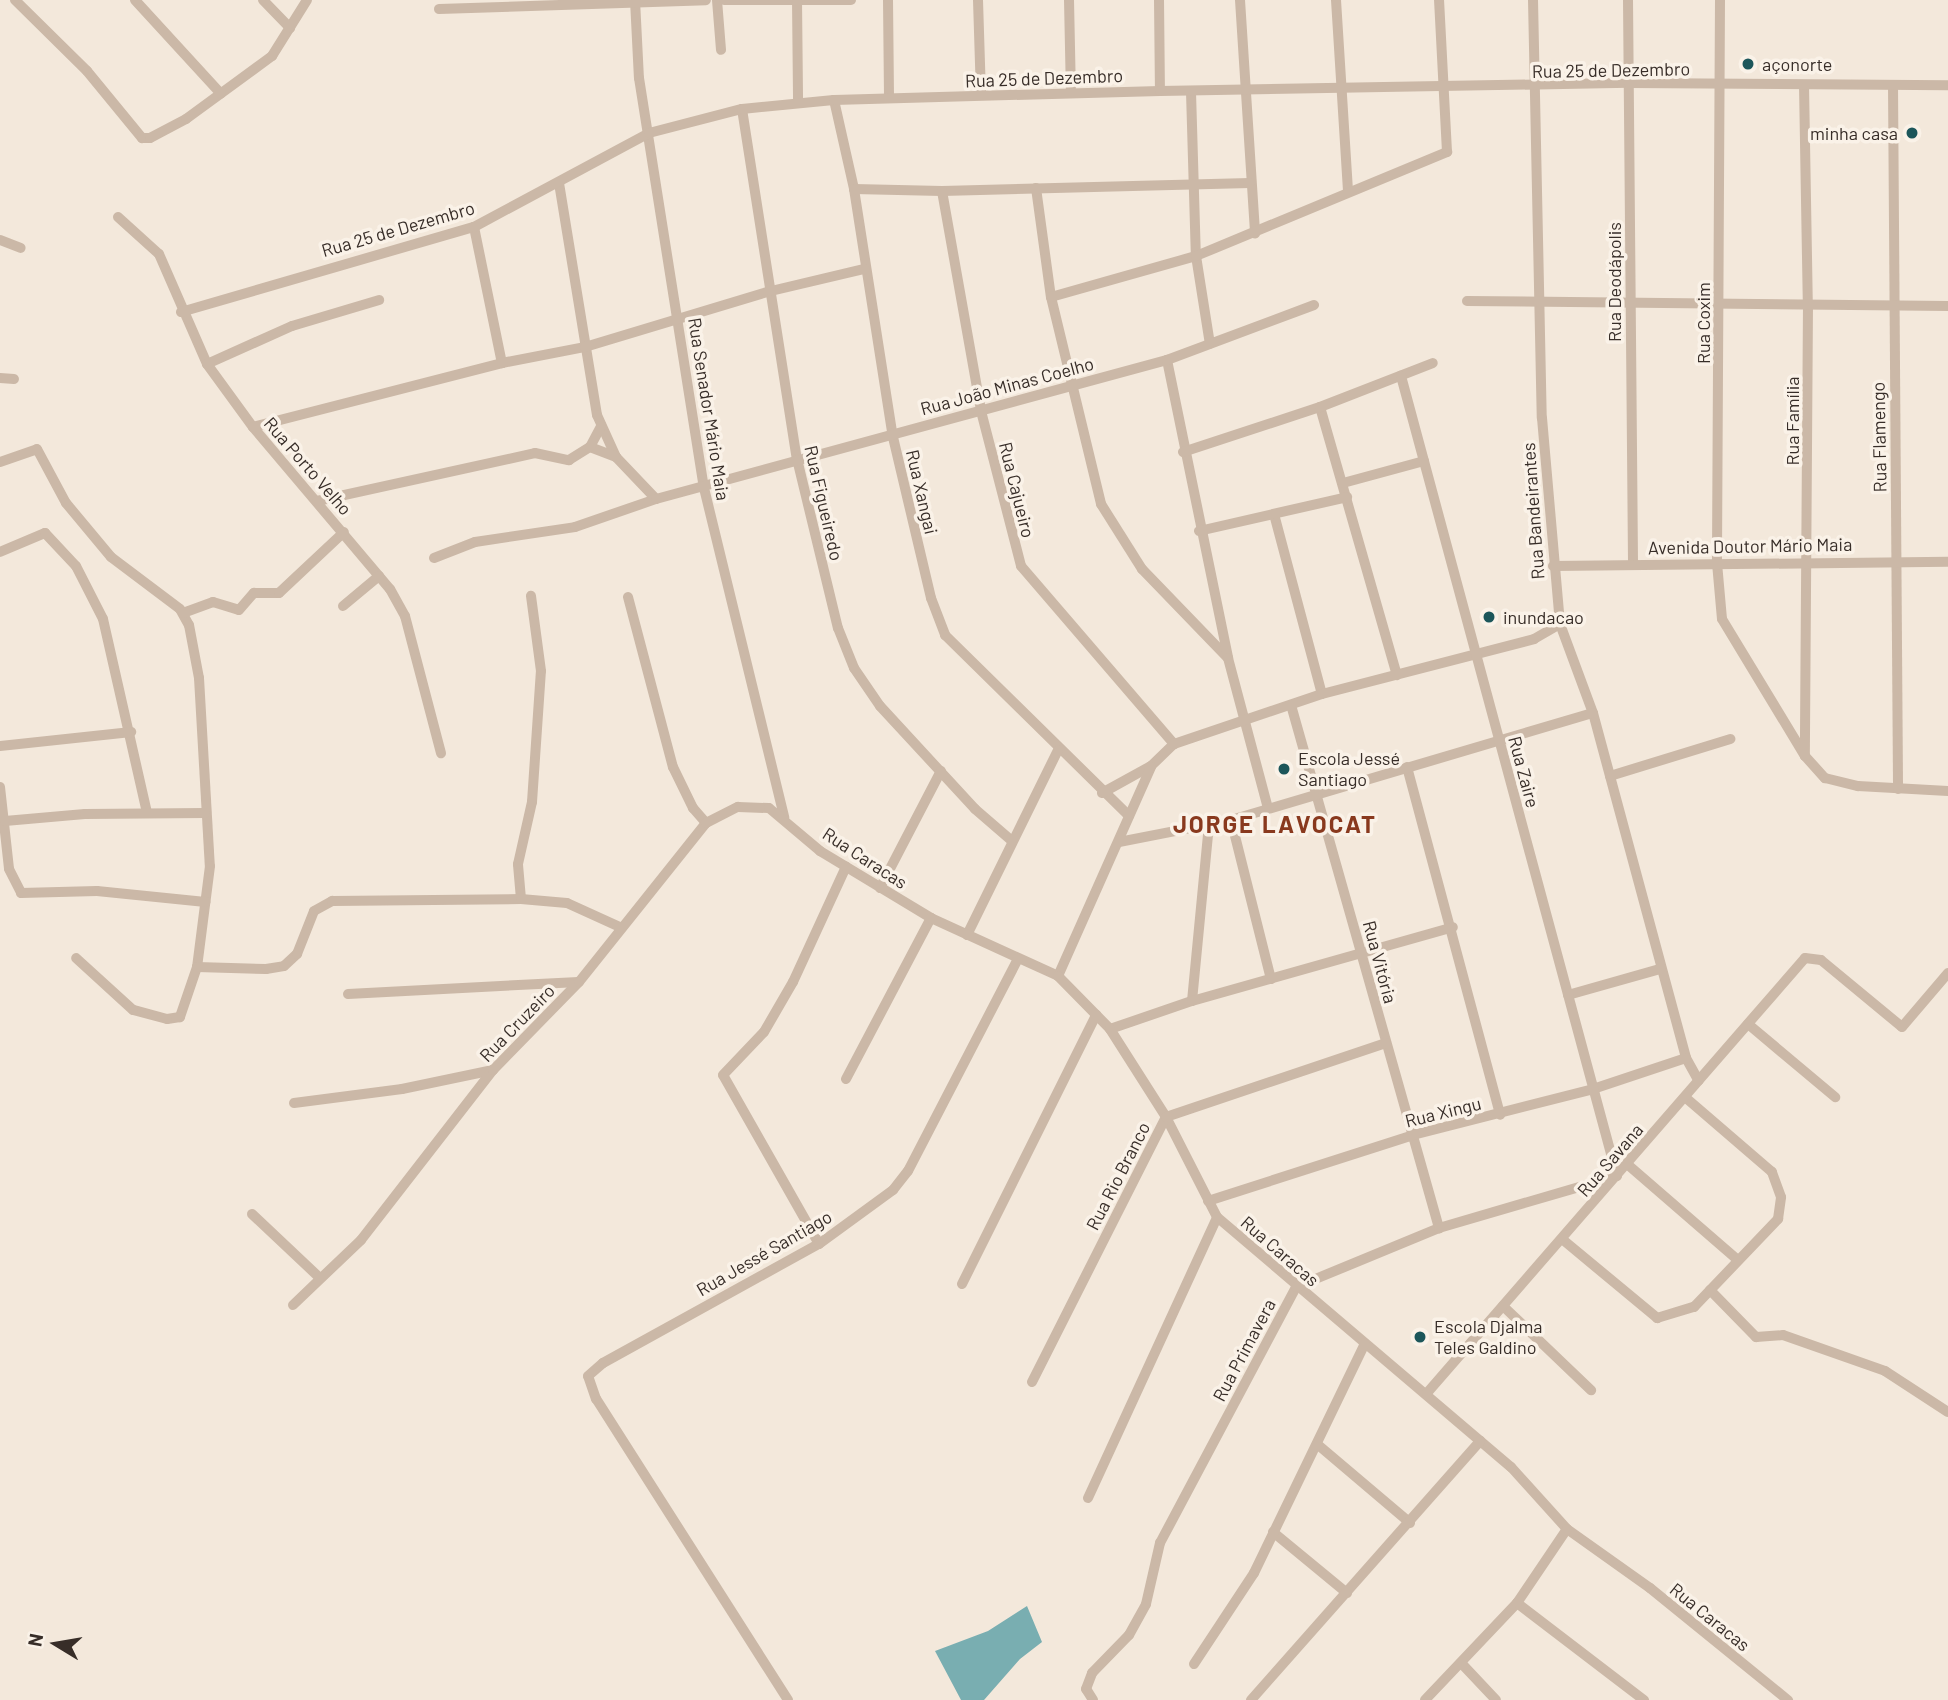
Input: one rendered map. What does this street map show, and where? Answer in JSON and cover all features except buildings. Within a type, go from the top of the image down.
[{"type":"street","points":[[15,0],[87,71],[142,138],[159,134],[272,56],[307,0]]},
{"type":"street","points":[[135,0],[221,93]]},
{"type":"street","points":[[263,0],[290,28]]},
{"type":"street","points":[[439,9],[706,0]]},
{"type":"street","points":[[717,0],[720,50]]},
{"type":"street","points":[[724,0],[851,0]]},
{"type":"street","points":[[888,0],[889,98]]},
{"type":"street","points":[[978,0],[981,95]]},
{"type":"street","points":[[1069,0],[1072,93]]},
{"type":"street","points":[[1159,0],[1160,91]]},
{"type":"street","points":[[1241,0],[1244,90],[1255,234]]},
{"type":"street","points":[[1336,0],[1348,190]]},
{"type":"street","points":[[1051,297],[1196,256],[1255,234],[1348,190],[1447,152],[1441,88],[1439,0]]},
{"type":"street","name":"Rua Bandeirantes","points":[[1533,0],[1533,87],[1542,302],[1542,418],[1560,624],[1593,713],[1686,1058],[1699,1081]]},
{"type":"street","name":"Rua Deodápolis","points":[[1628,0],[1633,563]]},
{"type":"street","name":"Rua Coxim","points":[[1720,0],[1717,563],[1722,619],[1818,773],[1834,781],[1898,789],[1948,791]]},
{"type":"street","name":"Rua Senador Mário Maia","points":[[635,1],[636,52],[704,488],[784,817]]},
{"type":"street","points":[[797,1],[797,102]]},
{"type":"street","name":"Rua 25 de Dezembro","points":[[181,312],[474,227],[649,133],[742,109],[834,100],[1160,91],[1533,87],[1629,83],[1948,85]]},
{"type":"street","name":"Rua Família","points":[[1804,85],[1808,304],[1805,756]]},
{"type":"street","name":"Rua Flamengo","points":[[1893,85],[1898,789]]},
{"type":"street","points":[[1191,92],[1196,256],[1210,344]]},
{"type":"street","name":"Rua Xangai","points":[[834,100],[854,189],[864,269],[892,433],[931,598],[945,635],[1058,750],[1129,816]]},
{"type":"street","name":"Rua Figueiredo","points":[[742,109],[797,459],[831,604],[854,668],[880,706],[1012,841]]},
{"type":"street","points":[[434,558],[490,540],[575,527],[656,499],[616,457],[601,426],[559,183]]},
{"type":"street","points":[[854,189],[942,191],[1250,183]]},
{"type":"street","points":[[1036,188],[1051,297],[1101,503],[1112,526],[1142,569],[1228,658]]},
{"type":"street","name":"Rua Cajueiro","points":[[942,191],[981,411],[1021,566],[1174,744]]},
{"type":"street","name":"Rua Porto Velho","points":[[118,217],[159,254],[181,312],[206,364],[253,427],[379,576],[405,616],[441,753]]},
{"type":"street","points":[[474,227],[502,363]]},
{"type":"street","points":[[0,240],[21,248]]},
{"type":"street","points":[[253,427],[502,363],[586,347],[771,291],[864,269]]},
{"type":"street","points":[[206,364],[292,326],[379,300]]},
{"type":"street","points":[[1467,302],[1948,306]]},
{"type":"street","name":"Rua João Minas Coelho","points":[[656,499],[1167,360],[1314,305]]},
{"type":"street","points":[[1167,360],[1199,531],[1228,658],[1268,808]]},
{"type":"street","points":[[1183,453],[1320,407],[1433,363]]},
{"type":"street","name":"Rua Zaire","points":[[1401,376],[1617,1176]]},
{"type":"street","points":[[0,378],[14,379]]},
{"type":"street","points":[[1320,407],[1397,675]]},
{"type":"street","points":[[317,501],[540,453],[569,460],[590,447],[601,426]]},
{"type":"street","points":[[590,447],[616,457]]},
{"type":"street","points":[[0,463],[37,449],[66,503],[111,557],[183,613],[200,688],[210,866],[197,967],[183,1012],[173,1020],[133,1010],[76,958]]},
{"type":"street","points":[[1343,483],[1424,461]]},
{"type":"street","points":[[1199,531],[1347,497]]},
{"type":"street","points":[[1275,514],[1322,694]]},
{"type":"street","points":[[183,613],[213,602],[239,610],[254,593],[279,593],[344,532]]},
{"type":"street","points":[[0,552],[45,534],[76,566],[103,619],[131,732],[147,813]]},
{"type":"street","name":"Avenida Doutor Mário Maia","points":[[1553,566],[1896,560],[1948,562]]},
{"type":"street","points":[[343,606],[379,576]]},
{"type":"street","points":[[522,899],[518,864],[532,802],[541,671],[531,596]]},
{"type":"street","points":[[628,597],[673,767],[693,808],[706,823]]},
{"type":"street","points":[[1102,793],[1151,766],[1174,744],[1246,722],[1322,694],[1534,639],[1560,624]]},
{"type":"street","name":"Rua Vitória","points":[[1291,705],[1439,1228]]},
{"type":"street","points":[[1119,842],[1209,826],[1593,713]]},
{"type":"street","points":[[0,746],[131,732]]},
{"type":"street","points":[[1610,776],[1730,740]]},
{"type":"street","points":[[967,935],[1058,750]]},
{"type":"street","points":[[1058,976],[1151,766]]},
{"type":"street","points":[[1407,767],[1453,927],[1500,1115]]},
{"type":"street","points":[[880,888],[941,771]]},
{"type":"street","points":[[0,788],[9,869],[21,893],[97,891],[205,902]]},
{"type":"street","name":"Rua Cruzeiro","points":[[293,1305],[361,1240],[493,1070],[579,982],[620,927],[706,823],[723,812],[746,806],[769,808],[784,817]]},
{"type":"street","points":[[5,821],[147,813],[207,817]]},
{"type":"street","name":"Rua Caracas","points":[[784,817],[846,867],[930,918],[1058,976],[1110,1029],[1166,1117],[1217,1217],[1296,1287],[1511,1467],[1567,1529],[1650,1588],[1788,1700]]},
{"type":"street","points":[[1231,820],[1271,979]]},
{"type":"street","points":[[1192,1001],[1209,826]]},
{"type":"street","points":[[819,1244],[723,1078],[727,1067],[756,1043],[791,985],[846,867]]},
{"type":"street","points":[[197,967],[266,970],[284,966],[297,954],[314,911],[332,901],[522,899],[567,903],[620,927]]},
{"type":"street","points":[[846,1079],[930,918]]},
{"type":"street","points":[[1110,1029],[1192,1001],[1453,927]]},
{"type":"street","name":"Rua Jessé Santiago","points":[[788,1700],[596,1399],[588,1380],[592,1370],[819,1244],[900,1183],[1018,958]]},
{"type":"street","name":"Rua Savana","points":[[1427,1394],[1805,958],[1821,960],[1902,1027],[1948,973]]},
{"type":"street","points":[[1568,995],[1660,969]]},
{"type":"street","points":[[348,994],[579,982]]},
{"type":"street","points":[[961,1283],[1096,1015]]},
{"type":"street","points":[[1748,1024],[1835,1097]]},
{"type":"street","name":"Rua Rio Branco","points":[[1032,1382],[1166,1117],[1386,1043]]},
{"type":"street","name":"Rua Xingu","points":[[1208,1201],[1413,1135],[1594,1089],[1686,1058]]},
{"type":"street","points":[[294,1103],[402,1089],[493,1070]]},
{"type":"street","points":[[1562,1239],[1657,1318],[1694,1307],[1781,1213],[1781,1196],[1768,1167],[1686,1098]]},
{"type":"street","points":[[1627,1164],[1738,1260]]},
{"type":"street","name":"Rua Primavera","points":[[1093,1700],[1086,1689],[1097,1666],[1129,1635],[1146,1604],[1160,1544],[1296,1287],[1439,1228],[1617,1176]]},
{"type":"street","points":[[252,1214],[320,1278]]},
{"type":"street","points":[[1088,1498],[1217,1217]]},
{"type":"street","points":[[1710,1290],[1756,1337],[1783,1335],[1885,1371],[1948,1412]]},
{"type":"street","points":[[1503,1306],[1591,1390]]},
{"type":"street","points":[[1195,1664],[1230,1614],[1365,1343]]},
{"type":"street","points":[[1251,1700],[1480,1441]]},
{"type":"street","points":[[1317,1444],[1410,1523]]},
{"type":"street","points":[[1425,1700],[1463,1665],[1517,1603],[1567,1529]]},
{"type":"street","points":[[1273,1532],[1347,1593]]},
{"type":"street","points":[[1517,1603],[1644,1700]]},
{"type":"street","points":[[1463,1665],[1496,1700]]},
{"type":"water","points":[[1027,1606],[1042,1642],[1020,1659],[984,1700],[961,1700],[935,1651],[988,1631]]},
{"type":"place","name":"açonorte","points":[[1748,64]]},
{"type":"place","name":"minha casa","points":[[1912,133]]},
{"type":"place","name":"inundacao","points":[[1489,617]]},
{"type":"place","name":"Escola Jessé Santiago","points":[[1284,769]]},
{"type":"place","name":"Escola Djalma Teles Galdino","points":[[1420,1337]]},
{"type":"district","name":"JORGE LAVOCAT","points":[[1275,824]]}]
